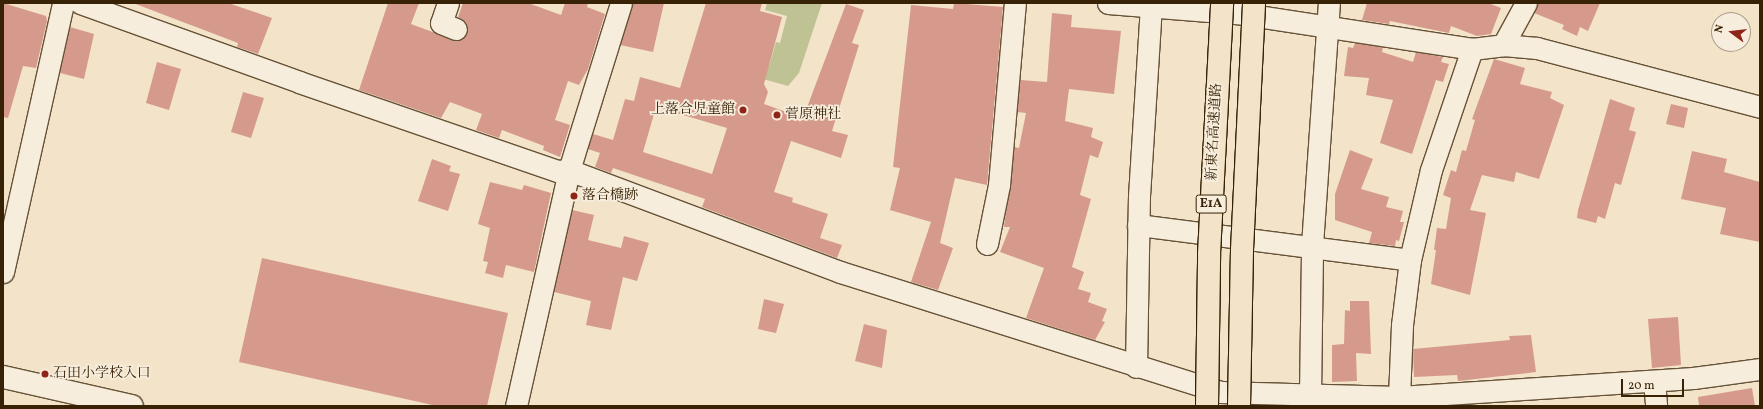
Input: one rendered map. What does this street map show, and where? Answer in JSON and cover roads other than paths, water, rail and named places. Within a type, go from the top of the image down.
[{"type":"highway","name":"新東名高速道路","points":[[1207,406],[1209,254],[1222,3]]},
{"type":"highway","name":"E1A","points":[[1239,406],[1242,250],[1254,3]]},
{"type":"street","points":[[3,272],[64,3]]},
{"type":"street","points":[[80,3],[306,85],[558,171],[569,170],[840,272],[1136,367],[1220,392],[1310,395],[1390,400],[1654,381],[1760,369]]},
{"type":"street","points":[[440,23],[448,3]]},
{"type":"street","points":[[516,406],[569,170],[621,3]]},
{"type":"street","points":[[987,244],[999,184],[1015,3]]},
{"type":"street","points":[[1108,3],[1151,5],[1244,14],[1472,48],[1503,45],[1537,48],[1760,108]]},
{"type":"street","points":[[1310,395],[1312,245],[1327,27],[1330,3]]},
{"type":"street","points":[[1503,45],[1526,3]]},
{"type":"street","points":[[1136,367],[1138,224],[1151,5]]},
{"type":"street","points":[[1390,400],[1402,325],[1410,260],[1431,170],[1472,48]]},
{"type":"street","points":[[1138,224],[1312,245],[1410,260]]},
{"type":"street","points":[[3,377],[132,406]]},
{"type":"street","points":[[1654,381],[1656,406]]},
{"type":"place","name":"上落合児童館","points":[[743,110]]},
{"type":"place","name":"菅原神社","points":[[777,115]]},
{"type":"place","name":"落合橋跡","points":[[574,196]]},
{"type":"place","name":"石田小学校入口","points":[[45,374]]}]
